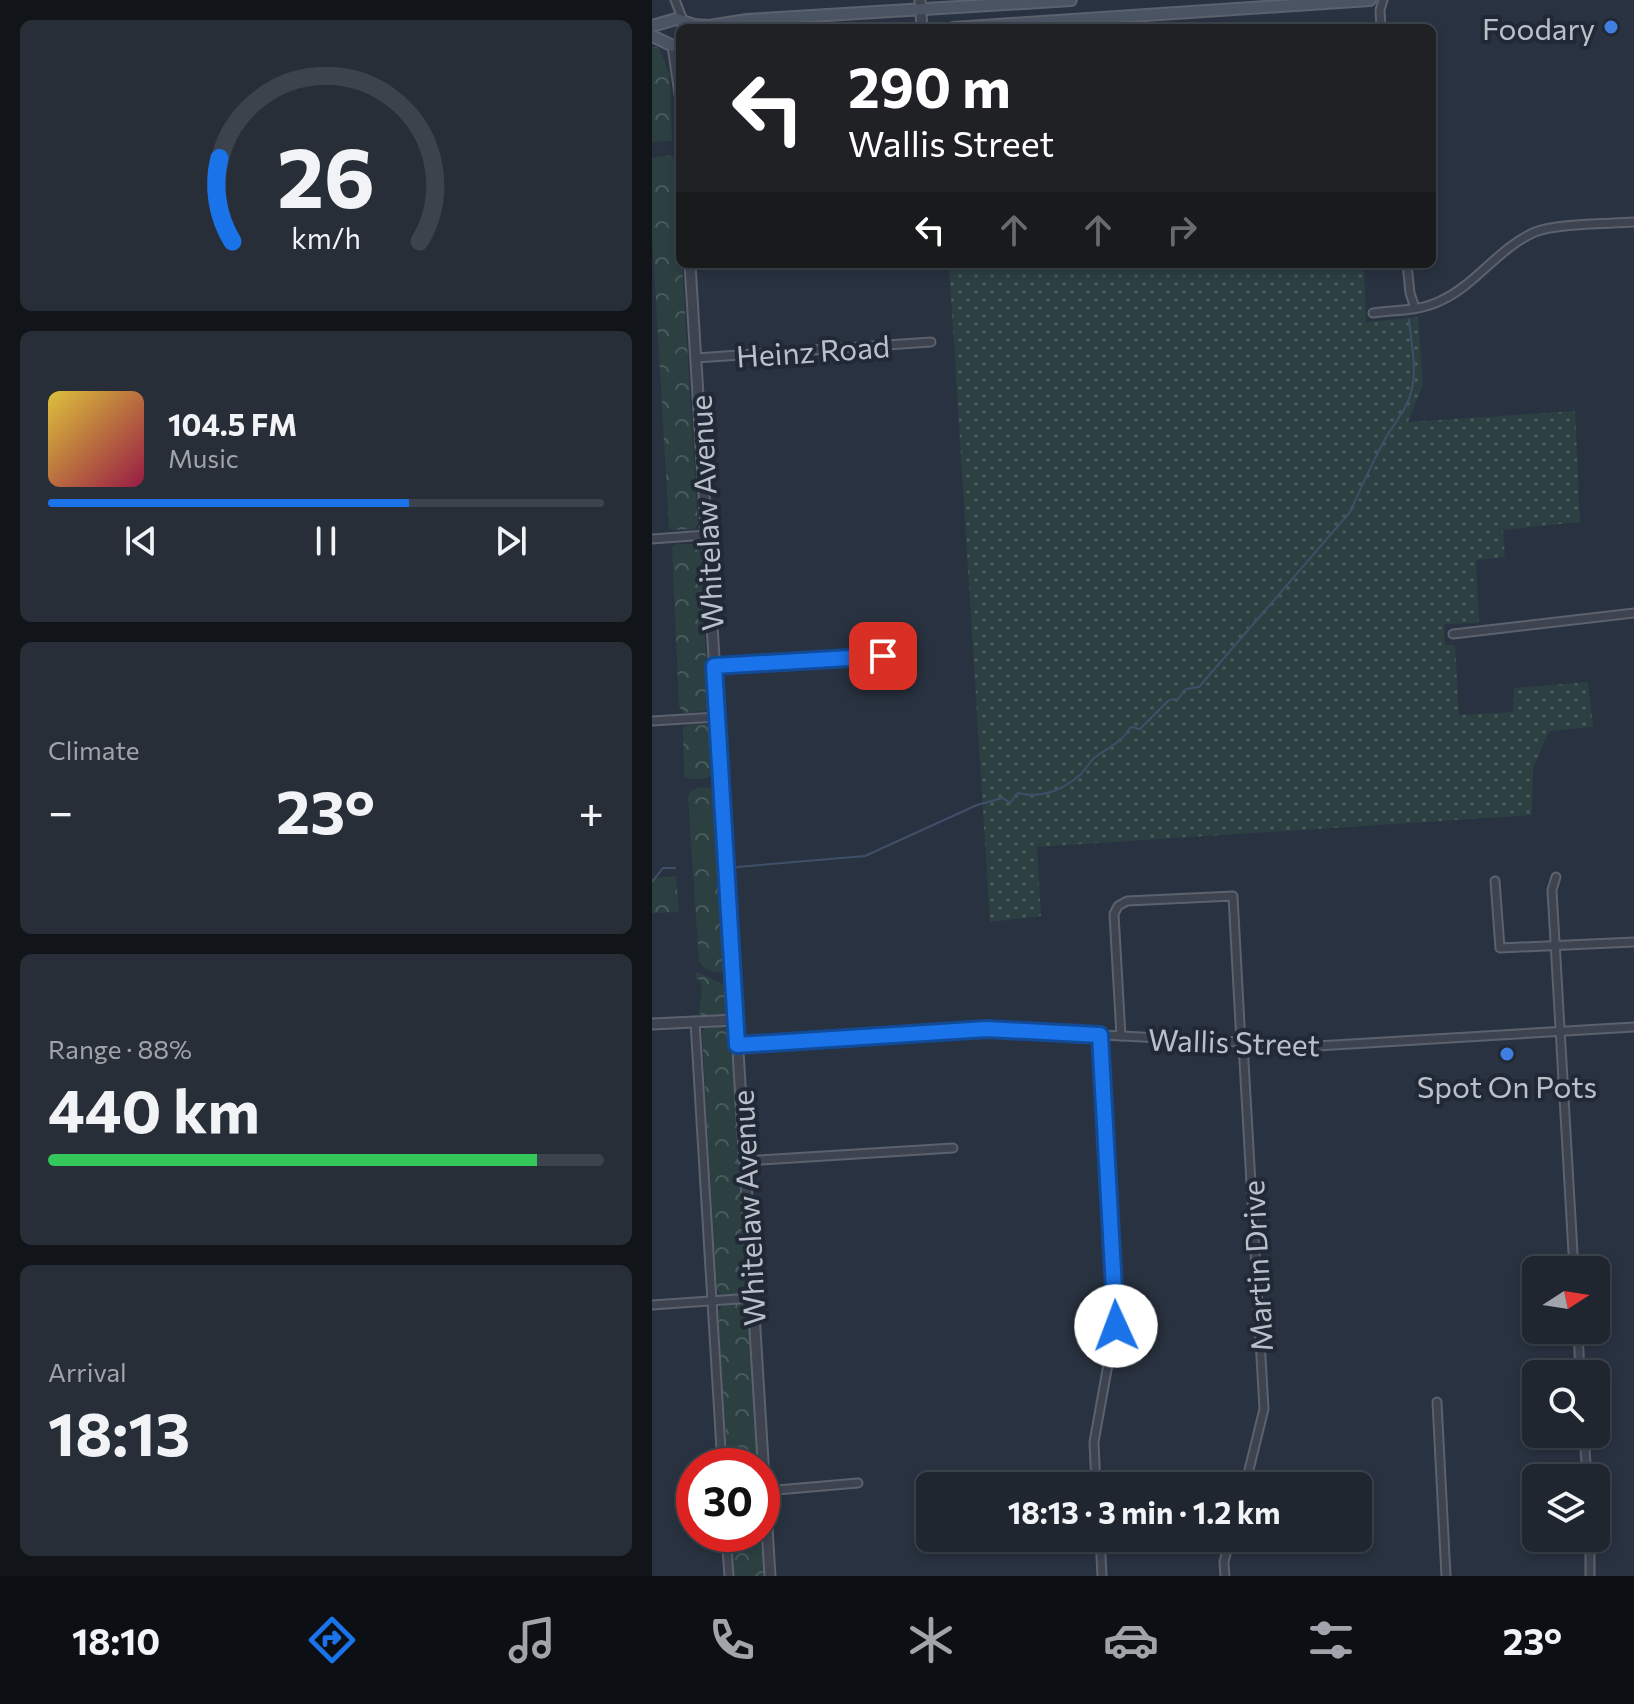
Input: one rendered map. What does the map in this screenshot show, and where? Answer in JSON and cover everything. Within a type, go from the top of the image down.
[{"type":"main road","points":[[720,24],[920,5],[1071,0]]},
{"type":"main road","points":[[1013,24],[1370,0]]},
{"type":"main road","points":[[652,26],[680,23]]},
{"type":"main road","points":[[673,45],[663,32],[676,25]]},
{"type":"main road","points":[[652,36],[673,45]]},
{"type":"street","points":[[674,0],[680,23]]},
{"type":"street","points":[[1381,24],[1383,0]]},
{"type":"street","points":[[1373,313],[1440,302],[1505,249],[1538,231],[1634,222]]},
{"type":"street","name":"Whitelaw Avenue","points":[[690,268],[762,1448]]},
{"type":"street","points":[[1407,268],[1415,308]]},
{"type":"street","name":"Heinz Road","points":[[696,358],[931,342]]},
{"type":"street","points":[[652,539],[706,535]]},
{"type":"street","points":[[1453,634],[1634,613]]},
{"type":"street","points":[[714,666],[911,654]]},
{"type":"street","points":[[652,721],[717,717]]},
{"type":"street","points":[[1556,877],[1552,890],[1573,1256]]},
{"type":"street","points":[[1495,881],[1500,948],[1634,942]]},
{"type":"street","name":"Martin Drive","points":[[1121,1036],[1114,914],[1118,906],[1127,901],[1233,896],[1264,1409],[1248,1472]]},
{"type":"street","points":[[652,1024],[736,1020]]},
{"type":"street","name":"Whitelaw Avenue","points":[[695,1022],[721,1448]]},
{"type":"street","name":"Wallis Street","points":[[737,1045],[987,1029],[1317,1046],[1634,1027]]},
{"type":"street","points":[[1095,1472],[1094,1442],[1116,1320],[1100,1035]]},
{"type":"street","points":[[744,1161],[953,1148]]},
{"type":"street","points":[[652,1305],[752,1298]]},
{"type":"street","points":[[1437,1402],[1446,1576]]},
{"type":"street","points":[[780,1490],[858,1483]]},
{"type":"street","points":[[727,1552],[729,1576]]},
{"type":"street","name":"Whitelaw Avenue","points":[[769,1552],[770,1576]]},
{"type":"street","points":[[1101,1552],[1102,1576]]},
{"type":"street","points":[[1225,1576],[1226,1552]]},
{"type":"street","points":[[1591,1552],[1596,1576]]},
{"type":"street","points":[[1590,1576],[1592,1561]]},
{"type":"green space","points":[[652,46],[659,48],[670,75],[672,141],[652,142]]},
{"type":"green space","points":[[671,155],[676,162],[676,268],[682,268],[698,524],[694,529],[669,528],[652,232],[652,158]]},
{"type":"green space","points":[[949,268],[1364,268],[1366,322],[1418,317],[1423,385],[1408,422],[1575,411],[1580,522],[1503,530],[1505,557],[1476,560],[1479,623],[1444,624],[1445,645],[1455,645],[1459,715],[1513,712],[1514,688],[1588,682],[1593,727],[1549,731],[1533,768],[1532,815],[1037,847],[1041,916],[990,922]]},
{"type":"green space","points":[[676,544],[696,544],[700,548],[709,706],[705,711],[684,713],[679,706],[672,547]]},
{"type":"green space","points":[[707,724],[710,728],[713,774],[703,779],[687,778],[684,776],[683,728]]},
{"type":"green space","points":[[699,787],[713,788],[717,795],[727,965],[724,972],[709,970],[699,961],[688,798],[690,792]]},
{"type":"green space","points":[[676,876],[679,912],[652,913],[652,878]]},
{"type":"green space","points":[[697,972],[723,984],[730,1008],[725,1014],[704,1016],[699,1013],[702,987],[700,980],[695,978]]},
{"type":"green space","points":[[722,1025],[728,1031],[734,1075],[747,1290],[741,1295],[722,1296],[717,1290],[702,1033],[705,1026]]},
{"type":"green space","points":[[742,1303],[748,1308],[757,1448],[727,1448],[718,1311],[723,1305]]},
{"type":"green space","points":[[733,1552],[763,1552],[764,1576],[734,1576]]},
{"type":"waterway","points":[[737,867],[865,856],[977,805],[1003,798],[1010,803],[1018,793],[1035,795],[1052,792],[1074,780],[1095,757],[1120,740],[1131,727],[1140,729],[1169,700],[1178,699],[1186,689],[1199,687],[1350,512],[1380,448],[1410,396],[1414,372],[1409,320]]},
{"type":"waterway","points":[[652,882],[663,868],[675,868]]},
{"type":"place","name":"Foodary","points":[[1611,27]]},
{"type":"place","name":"Spot On Pots","points":[[1507,1054]]},
{"type":"route","points":[[883,656],[714,666],[737,1045],[987,1029],[1100,1035],[1116,1326]]}]
